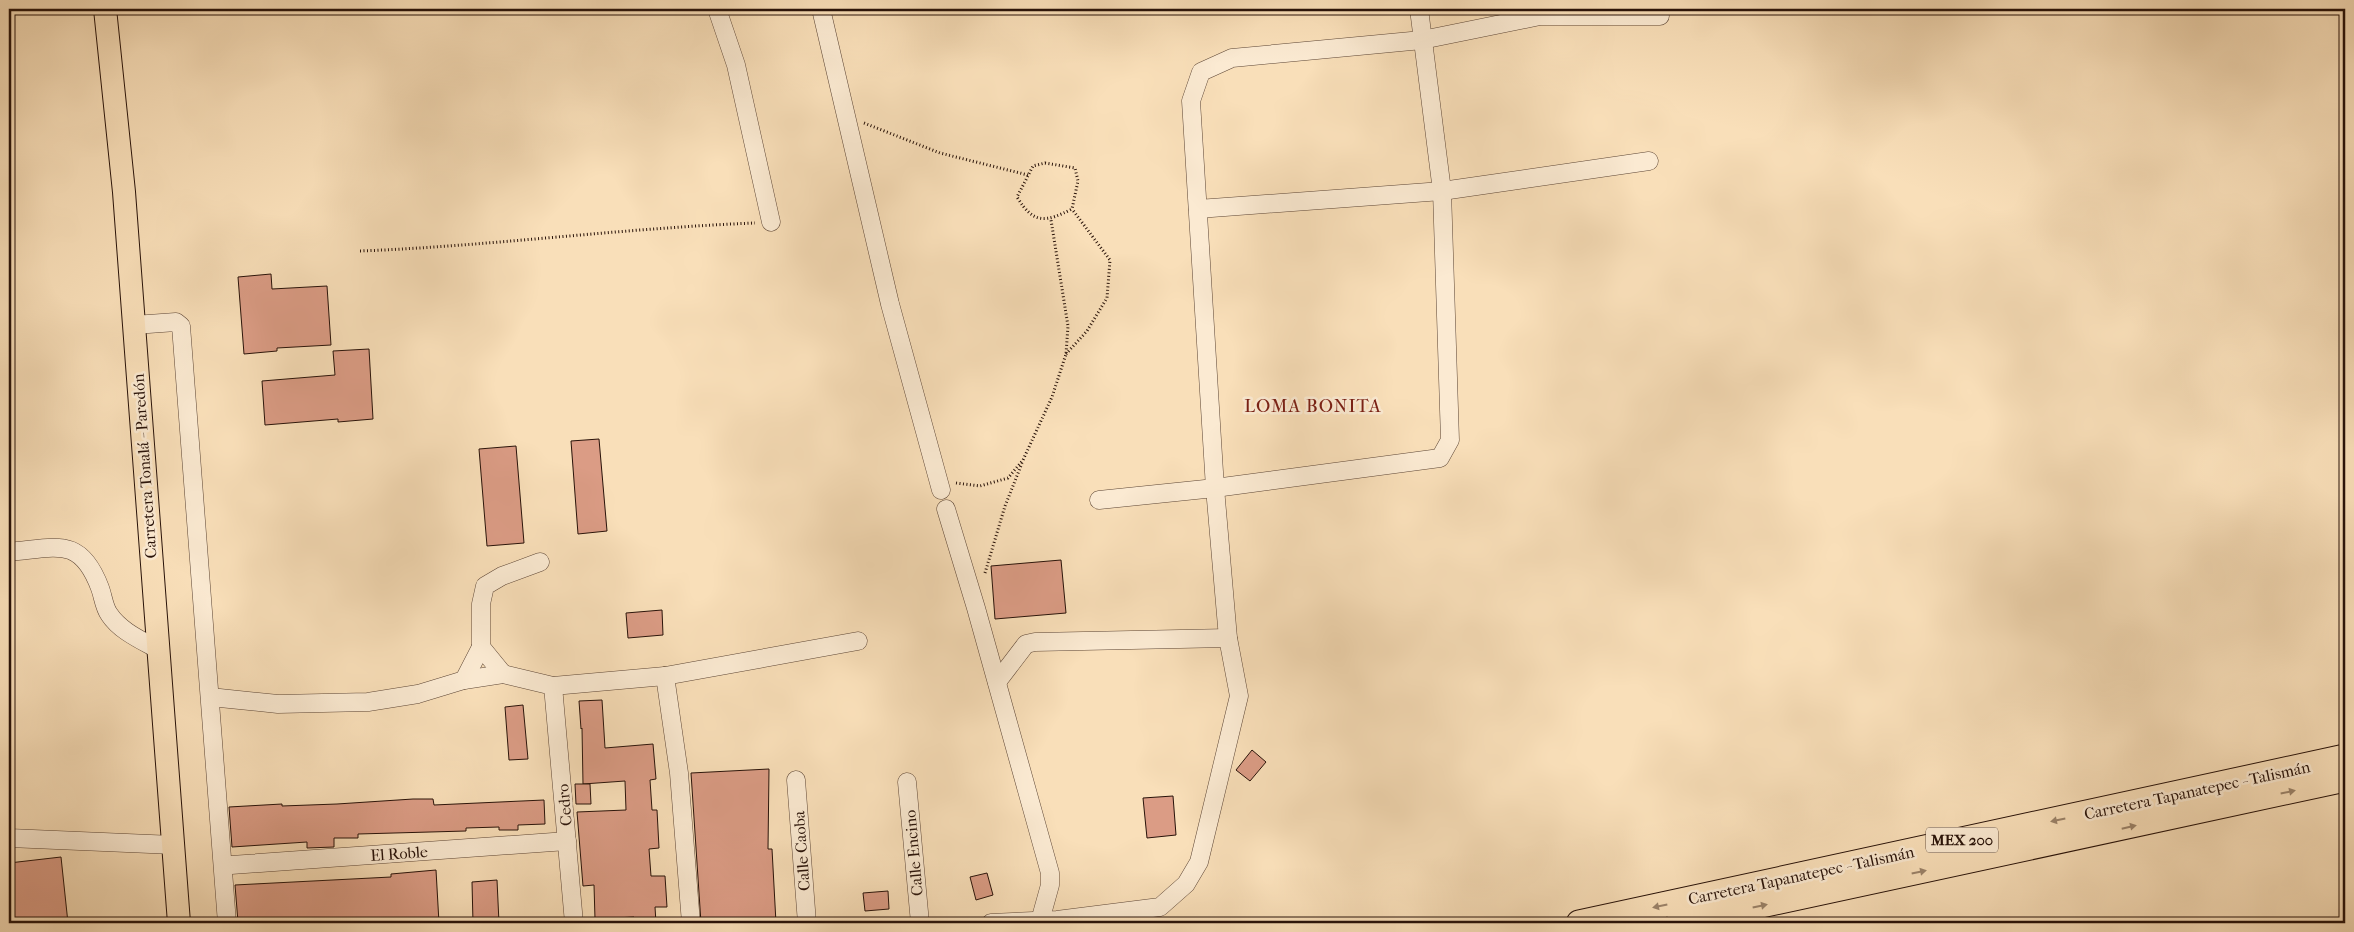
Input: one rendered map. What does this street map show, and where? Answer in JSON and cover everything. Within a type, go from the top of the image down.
[{"type":"highway","name":"Carretera Tapanatepec - Talismán","points":[[1580,923],[2345,757]]},
{"type":"highway","name":"Carretera Tapanatepec - Talismán","points":[[1678,923],[2345,779]]},
{"type":"main road","name":"Carretera Tonalá - Paredón","points":[[105,9],[124,192],[179,923]]},
{"type":"street","points":[[717,9],[736,64],[770,222]]},
{"type":"street","points":[[821,9],[890,304],[941,490]]},
{"type":"street","points":[[1099,500],[1215,488],[1440,458],[1450,440],[1442,191],[1419,9]]},
{"type":"street","points":[[991,923],[1052,921],[1160,907],[1186,884],[1199,862],[1240,696],[1228,638],[1215,488],[1191,101],[1201,72],[1232,58],[1422,40],[1540,16],[1660,16]]},
{"type":"street","points":[[1198,209],[1442,191],[1649,161]]},
{"type":"street","points":[[134,325],[176,322],[181,326],[228,923]]},
{"type":"street","points":[[946,510],[997,682],[1050,873],[1052,921]]},
{"type":"street","points":[[9,552],[62,547],[72,549],[81,555],[89,565],[100,588],[108,613],[121,628],[158,650]]},
{"type":"street","points":[[464,680],[481,647],[481,604],[485,586],[502,576],[540,562]]},
{"type":"street","points":[[997,682],[1026,644],[1035,642],[1228,638]]},
{"type":"street","points":[[210,697],[278,704],[368,702],[418,694],[464,680],[503,674],[553,686],[665,676],[858,641]]},
{"type":"street","points":[[481,647],[503,674]]},
{"type":"street","points":[[665,676],[679,773],[691,923]]},
{"type":"street","name":"Cedro","points":[[553,686],[574,923]]},
{"type":"street","name":"Calle Caoba","points":[[796,780],[807,923]]},
{"type":"street","name":"Calle Encino","points":[[907,782],[920,923]]},
{"type":"street","points":[[9,838],[174,845]]},
{"type":"street","name":"El Roble","points":[[231,865],[567,841]]},
{"type":"path","points":[[845,116],[940,153],[1028,175]]},
{"type":"path","points":[[1066,354],[1087,331],[1107,298],[1110,260],[1072,209],[1078,181],[1075,168],[1046,163],[1033,166],[1017,198],[1024,209],[1035,218],[1050,220],[1072,209]]},
{"type":"path","points":[[984,575],[1005,506],[1023,460],[1052,397],[1066,354],[1068,326],[1050,220]]},
{"type":"path","points":[[360,251],[448,247],[669,226],[770,222]]},
{"type":"path","points":[[946,510],[955,483],[980,486],[1008,478],[1023,460]]},
{"type":"building","points":[[271,274],[272,289],[327,286],[331,345],[277,348],[277,351],[244,354],[238,277]]},
{"type":"building","points":[[369,349],[373,419],[338,422],[338,419],[265,425],[262,381],[335,375],[333,351]]},
{"type":"building","points":[[599,439],[607,531],[578,534],[571,441]]},
{"type":"building","points":[[516,446],[524,543],[487,546],[479,449]]},
{"type":"building","points":[[1061,560],[1066,613],[995,619],[991,566]]},
{"type":"building","points":[[662,610],[663,635],[628,638],[626,613]]},
{"type":"building","points":[[602,700],[605,748],[653,744],[656,779],[650,780],[652,810],[657,810],[659,848],[649,849],[651,876],[665,876],[667,907],[655,907],[656,923],[635,923],[634,917],[595,919],[594,885],[583,886],[577,812],[626,810],[625,781],[583,784],[582,728],[579,701]]},
{"type":"building","points":[[523,705],[528,759],[509,760],[505,707]]},
{"type":"building","points":[[1252,750],[1266,762],[1250,781],[1236,770]]},
{"type":"building","points":[[769,769],[768,849],[772,849],[776,923],[701,923],[691,773]]},
{"type":"building","points":[[575,784],[590,784],[591,804],[576,804]]},
{"type":"building","points":[[1173,796],[1176,835],[1147,838],[1143,798]]},
{"type":"building","points":[[433,799],[434,805],[544,800],[545,824],[518,825],[518,830],[499,830],[499,827],[466,828],[466,831],[358,834],[358,838],[334,838],[334,847],[307,848],[307,842],[232,847],[229,807],[282,804],[282,806],[337,804]]},
{"type":"building","points":[[61,857],[68,923],[9,923],[9,863]]},
{"type":"building","points":[[436,870],[439,923],[318,923],[318,919],[238,922],[235,885],[391,877],[391,874]]},
{"type":"building","points":[[987,873],[993,895],[976,900],[970,877]]},
{"type":"building","points":[[497,880],[499,923],[473,923],[472,882]]},
{"type":"building","points":[[888,891],[889,909],[865,911],[863,893]]},
{"type":"district","name":"LOMA BONITA","points":[[1313,406]]}]
